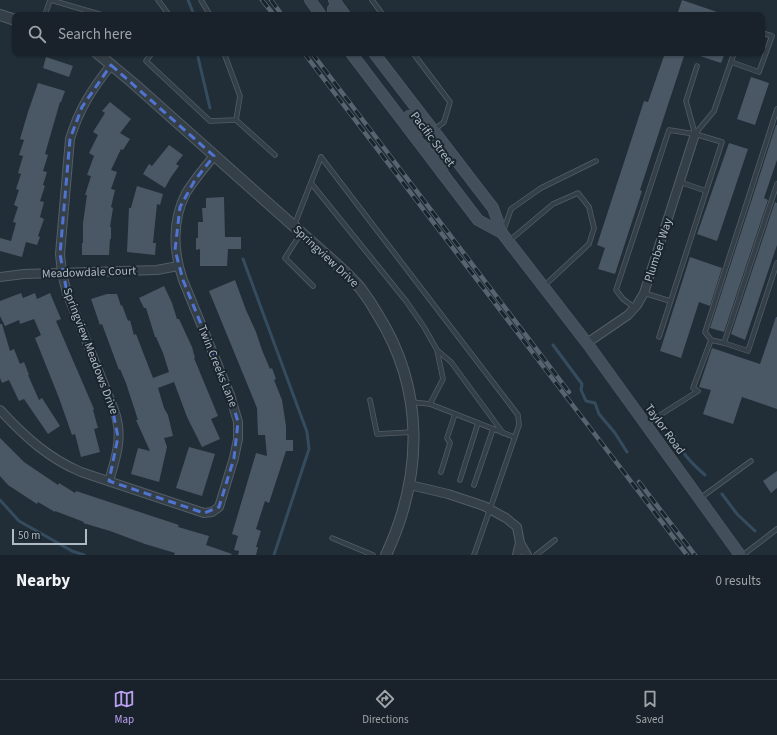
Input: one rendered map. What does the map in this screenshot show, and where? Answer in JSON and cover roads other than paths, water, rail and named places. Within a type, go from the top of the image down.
[{"type":"main road","points":[[310,0],[319,12]]},
{"type":"main road","points":[[333,12],[337,1]]},
{"type":"main road","points":[[337,1],[343,12]]},
{"type":"main road","name":"Pacific Street","points":[[353,56],[478,220],[506,237]]},
{"type":"main road","name":"Pacific Street","points":[[376,56],[494,208],[506,237],[569,319]]},
{"type":"main road","points":[[391,104],[398,103],[420,129],[434,131],[431,144],[443,160],[442,173]]},
{"type":"main road","name":"Taylor Road","points":[[569,319],[699,499],[742,555]]},
{"type":"street","points":[[0,15],[12,19]]},
{"type":"street","name":"Springview Drive","points":[[100,56],[298,229],[348,275],[362,290],[391,337],[399,358],[410,402],[414,432],[413,464],[410,485],[400,522],[386,555]]},
{"type":"street","name":"Springview Meadows Drive","points":[[109,481],[117,452],[118,420],[67,293],[62,273],[60,254],[70,139],[75,123],[90,92],[111,65]]},
{"type":"street","name":"Plumber Way","points":[[587,343],[628,315],[635,308],[644,293],[696,134]]},
{"type":"street","name":"Twin Creeks Lane","points":[[0,410],[26,437],[52,457],[81,472],[204,513],[212,512],[219,507],[234,458],[238,440],[238,422],[230,395],[178,266],[175,250],[175,236],[180,207],[186,193],[214,156]]},
{"type":"street","name":"Meadowdale Court","points":[[0,277],[24,274],[157,270],[178,266]]},
{"type":"street","points":[[410,485],[448,494],[489,509],[506,518],[516,527],[520,543],[527,555]]},
{"type":"street","points":[[517,555],[520,543]]},
{"type":"lane","points":[[46,12],[50,0],[92,12]]},
{"type":"lane","points":[[158,0],[167,12]]},
{"type":"lane","points":[[201,0],[209,12]]},
{"type":"lane","points":[[372,0],[381,12]]},
{"type":"lane","points":[[765,33],[772,36],[765,55]]},
{"type":"lane","points":[[150,56],[146,61],[210,121],[236,120],[275,155]]},
{"type":"lane","points":[[225,56],[240,96],[236,120]]},
{"type":"lane","points":[[415,56],[450,102],[444,122],[434,131]]},
{"type":"lane","points":[[696,134],[714,111],[733,56]]},
{"type":"lane","points":[[731,62],[759,72],[765,56]]},
{"type":"lane","points":[[696,134],[686,101],[697,66]]},
{"type":"lane","points":[[777,109],[704,332],[710,340],[748,351],[777,262]]},
{"type":"lane","points":[[635,308],[623,299],[616,290],[669,130],[696,134],[722,142],[659,337]]},
{"type":"lane","points":[[313,286],[285,258],[298,229],[311,183],[322,158],[518,415],[519,425],[474,555]]},
{"type":"lane","points":[[506,237],[511,209],[540,188],[596,161]]},
{"type":"lane","points":[[680,182],[706,191]]},
{"type":"lane","points":[[311,183],[406,302],[424,327],[437,350],[443,379],[430,404]]},
{"type":"lane","points":[[724,343],[777,184]]},
{"type":"lane","points":[[506,237],[553,204],[578,193],[589,207],[594,228],[589,244],[544,286]]},
{"type":"lane","points":[[644,293],[670,302]]},
{"type":"lane","points":[[646,425],[698,392],[693,388],[710,340]]},
{"type":"lane","points":[[437,350],[451,362],[503,433]]},
{"type":"lane","points":[[370,400],[377,434],[414,432]]},
{"type":"lane","points":[[410,402],[430,404],[514,437]]},
{"type":"lane","points":[[441,472],[450,443],[447,438],[455,414]]},
{"type":"lane","points":[[460,480],[478,423]]},
{"type":"lane","points":[[474,485],[493,429]]},
{"type":"lane","points":[[699,499],[751,461]]},
{"type":"lane","points":[[742,555],[777,529]]},
{"type":"lane","points":[[332,538],[373,555]]},
{"type":"lane","points":[[536,555],[556,540]]},
{"type":"waterway","points":[[188,0],[193,12]]},
{"type":"waterway","points":[[198,57],[210,108]]},
{"type":"waterway","points":[[243,259],[307,432],[309,449],[274,555]]},
{"type":"waterway","points":[[553,345],[582,384],[581,390],[586,401],[595,403],[599,414],[615,433],[627,452]]},
{"type":"waterway","points":[[672,431],[678,444],[686,455],[705,475]]},
{"type":"waterway","points":[[722,494],[737,514],[755,531]]},
{"type":"waterway","points":[[0,500],[19,521],[72,551],[84,555]]},
{"type":"railway","points":[[262,0],[272,12]]},
{"type":"railway","points":[[271,0],[280,12]]},
{"type":"railway","points":[[306,56],[687,555]]},
{"type":"railway","points":[[314,56],[569,392]]},
{"type":"railway","points":[[639,482],[695,555]]}]
